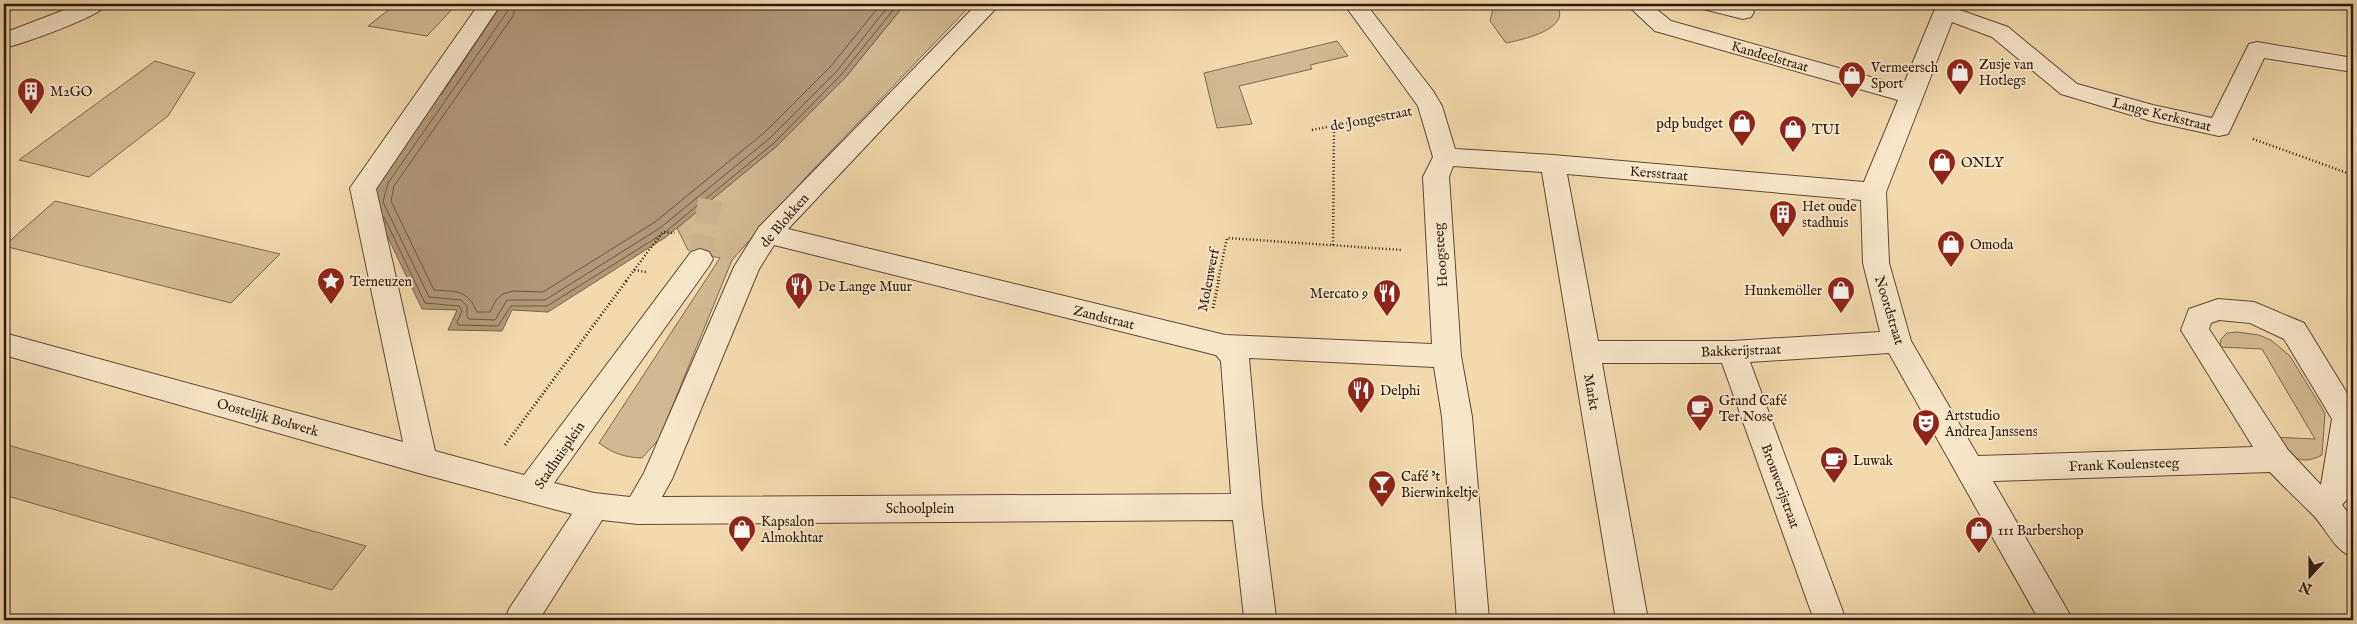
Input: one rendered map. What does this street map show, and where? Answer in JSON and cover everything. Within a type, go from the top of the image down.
[{"type":"street","points":[[4,40],[74,15],[96,4]]},
{"type":"street","points":[[422,461],[363,188],[490,4]]},
{"type":"street","name":"de Blokken","points":[[638,511],[657,479],[746,267],[768,234],[989,4]]},
{"type":"street","name":"de Jongestraat","points":[[1355,4],[1421,90],[1430,106],[1445,156]]},
{"type":"street","name":"Kandeelstraat","points":[[1638,4],[1663,26],[1910,96]]},
{"type":"street","points":[[1711,4],[1743,12]]},
{"type":"street","name":"Noordstraat","points":[[1947,8],[1873,192],[1876,263],[1897,342],[2057,620]]},
{"type":"street","name":"Lange Kerkstraat","points":[[1947,8],[2000,32],[2069,89],[2151,113],[2219,128],[2257,49],[2353,65]]},
{"type":"street","name":"Kersstraat","points":[[1445,156],[1873,192]]},
{"type":"street","name":"Hoogsteeg","points":[[1445,156],[1436,176],[1447,356]]},
{"type":"street","name":"Markt","points":[[1554,164],[1632,620]]},
{"type":"street","name":"Zandstraat","points":[[768,234],[1216,344],[1447,356]]},
{"type":"street","name":"Stadhuisplein","points":[[594,506],[532,490],[700,259]]},
{"type":"street","points":[[2323,504],[2337,489],[2350,417],[2294,331],[2254,313],[2218,309],[2199,316],[2196,330],[2235,395],[2277,459],[2309,493],[2323,504],[2353,543]]},
{"type":"street","name":"Bakkerijstraat","points":[[1585,352],[1732,352],[1897,342]]},
{"type":"street","name":"Oostelijk Bolwerk","points":[[4,344],[532,490]]},
{"type":"street","points":[[1216,344],[1235,358],[1247,507],[1260,617]]},
{"type":"street","name":"Brouwerijstraat","points":[[1732,352],[1830,620]]},
{"type":"street","points":[[1447,356],[1456,417],[1473,620]]},
{"type":"street","name":"Frank Koulensteeg","points":[[1970,469],[2277,459]]},
{"type":"street","points":[[521,620],[594,506]]},
{"type":"street","name":"Schoolplein","points":[[594,506],[638,511],[1247,507]]},
{"type":"path","name":"de Jongestraat","points":[[1312,130],[1430,106]]},
{"type":"path","points":[[1333,245],[1334,126]]},
{"type":"path","points":[[2219,128],[2353,175]]},
{"type":"path","name":"Molenwerf","points":[[1216,344],[1227,238],[1440,252]]},
{"type":"path","points":[[482,476],[634,270],[651,273]]},
{"type":"shaded area","points":[[396,4],[457,4],[427,36],[368,26]]},
{"type":"shaded area","points":[[905,4],[972,4],[808,175],[732,260],[659,439],[642,458],[619,454],[604,447],[599,443],[720,258],[688,250],[677,228],[777,146],[845,78]]},
{"type":"shaded area","points":[[1494,4],[1556,4],[1560,13],[1558,20],[1552,27],[1543,32],[1506,43],[1490,21]]},
{"type":"shaded area","points":[[1337,41],[1348,56],[1310,65],[1312,69],[1239,86],[1252,124],[1217,128],[1204,73]]},
{"type":"shaded area","points":[[155,61],[195,73],[168,116],[89,177],[19,160]]},
{"type":"shaded area","points":[[55,201],[280,254],[231,303],[4,246]]},
{"type":"shaded area","points":[[2237,332],[2259,335],[2271,340],[2290,356],[2325,413],[2322,455],[2306,460],[2293,457],[2271,437],[2315,439],[2262,349],[2220,347],[2221,339],[2227,333]]},
{"type":"shaded area","points":[[4,444],[366,546],[332,590],[4,495]]},
{"type":"water","points":[[498,4],[905,4],[845,78],[777,146],[666,237],[548,312],[512,310],[502,331],[448,330],[457,310],[422,309],[372,204],[377,178]]},
{"type":"tunnel","points":[[700,259],[711,196]]},
{"type":"place","name":"Zusje van Hotlegs","points":[[1960,96]]},
{"type":"place","name":"Vermeersch Sport","points":[[1852,99]]},
{"type":"place","name":"M2GO","points":[[31,115]]},
{"type":"place","name":"pdp budget","points":[[1742,147]]},
{"type":"place","name":"TUI","points":[[1793,153]]},
{"type":"place","name":"ONLY","points":[[1942,186]]},
{"type":"place","name":"Het oude stadhuis","points":[[1783,238]]},
{"type":"place","name":"Omoda","points":[[1951,268]]},
{"type":"place","name":"Terneuzen","points":[[331,305]]},
{"type":"place","name":"De Lange Muur","points":[[799,310]]},
{"type":"place","name":"Hunkemöller","points":[[1841,314]]},
{"type":"place","name":"Mercato 9","points":[[1387,317]]},
{"type":"place","name":"Delphi","points":[[1361,414]]},
{"type":"place","name":"Grand Café Ter Nose","points":[[1700,432]]},
{"type":"place","name":"Artstudio Andrea Janssens","points":[[1926,447]]},
{"type":"place","name":"Luwak","points":[[1834,484]]},
{"type":"place","name":"Café 't Bierwinkeltje","points":[[1382,508]]},
{"type":"place","name":"Kapsalon Almokhtar","points":[[742,553]]},
{"type":"place","name":"111 Barbershop","points":[[1979,554]]}]
